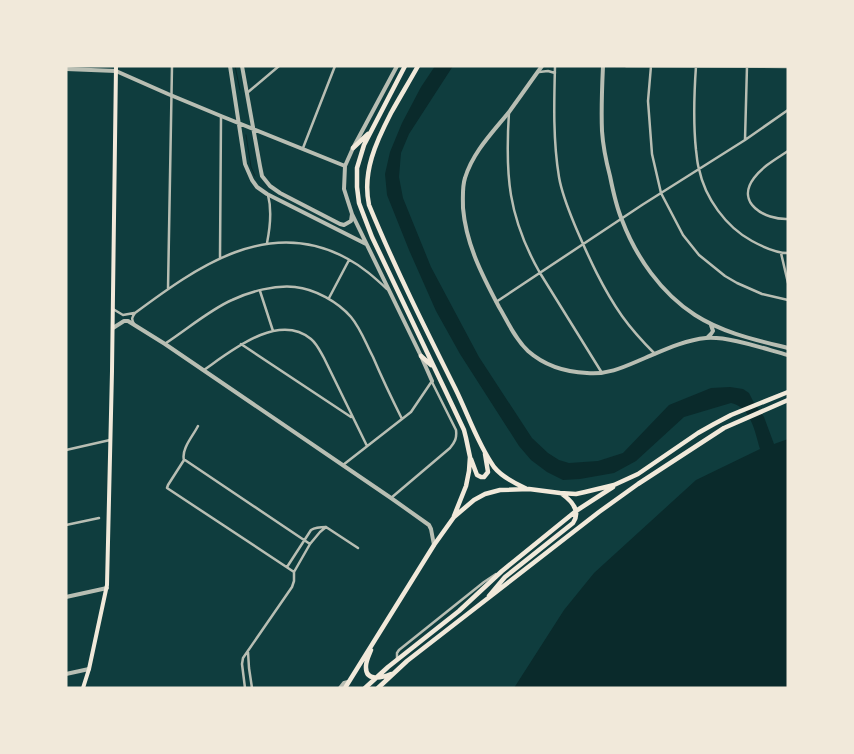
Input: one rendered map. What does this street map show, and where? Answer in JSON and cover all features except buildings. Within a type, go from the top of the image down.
[{"type":"main road","points":[[405,66],[364,145],[357,168],[356,187],[359,202],[372,237],[464,430],[476,475],[482,477],[487,475],[488,469],[484,450]]},
{"type":"main road","points":[[418,66],[376,143],[371,157],[368,170],[367,196],[369,205],[484,450],[495,468],[503,476],[529,490]]},
{"type":"main road","points":[[83,688],[107,588],[116,68]]},
{"type":"main road","points":[[353,148],[369,133]]},
{"type":"main road","points":[[421,356],[434,367]]},
{"type":"main road","points":[[345,688],[434,545],[454,517],[474,500],[485,494],[508,489],[560,493],[585,492],[605,488],[638,474],[698,433],[731,415],[788,392]]},
{"type":"main road","points":[[378,688],[407,661],[638,484],[713,435],[735,423],[788,400]]},
{"type":"main road","points":[[454,517],[467,483],[470,457]]},
{"type":"main road","points":[[365,688],[459,611],[502,571],[576,511],[621,482]]},
{"type":"main road","points":[[482,603],[505,577],[573,523],[576,511],[570,501],[560,493]]},
{"type":"main road","points":[[374,642],[366,667],[367,673],[375,678],[382,678],[393,674]]},
{"type":"street","points":[[168,289],[172,66]]},
{"type":"street","points":[[230,66],[245,164],[257,187],[267,194],[366,244]]},
{"type":"street","points":[[242,66],[262,176],[270,186],[280,193],[340,224],[344,225],[351,221],[352,214]]},
{"type":"street","points":[[272,66],[272,73]]},
{"type":"street","points":[[247,93],[278,66]]},
{"type":"street","points":[[303,148],[335,66]]},
{"type":"street","points":[[391,498],[450,448],[455,441],[456,430],[352,214],[344,189],[345,166],[397,66]]},
{"type":"street","points":[[542,66],[470,164],[464,180],[462,196],[467,234],[473,253],[496,302],[515,336],[527,350],[542,362],[571,371],[588,373],[603,373],[616,370],[683,343],[707,338],[731,340],[788,355]]},
{"type":"street","points":[[555,66],[554,138],[559,179],[564,198],[583,245],[608,294],[635,333],[654,354]]},
{"type":"street","points":[[603,66],[602,131],[607,164],[622,220],[635,250],[663,288],[688,310],[729,332],[788,348]]},
{"type":"street","points":[[626,66],[788,67]]},
{"type":"street","points":[[651,67],[648,101],[651,144],[655,167],[661,193],[683,235],[699,255],[731,280],[762,294],[788,300]]},
{"type":"street","points":[[696,67],[694,125],[699,170],[706,189],[713,203],[732,228],[760,246],[780,253],[788,253]]},
{"type":"street","points":[[745,140],[747,67]]},
{"type":"street","points":[[66,69],[116,68],[171,96],[345,166]]},
{"type":"street","points":[[538,72],[548,71],[555,73]]},
{"type":"street","points":[[496,302],[788,110]]},
{"type":"street","points":[[510,111],[507,155],[508,176],[515,217],[530,256],[603,373]]},
{"type":"street","points":[[220,258],[221,116]]},
{"type":"street","points":[[788,151],[759,172],[753,179],[748,192],[749,200],[759,213],[788,220]]},
{"type":"street","points":[[267,194],[270,209],[267,243]]},
{"type":"street","points":[[113,309],[123,316],[135,313],[201,268],[220,258],[267,243],[286,242],[312,245],[338,254],[366,270],[388,290]]},
{"type":"street","points":[[780,253],[788,284]]},
{"type":"street","points":[[328,298],[349,259]]},
{"type":"street","points":[[165,344],[218,307],[232,300],[278,287],[296,287],[306,290],[328,298],[351,318],[360,332],[402,419]]},
{"type":"street","points":[[260,291],[273,331]]},
{"type":"street","points":[[135,313],[132,317],[135,325]]},
{"type":"street","points":[[113,328],[128,320],[165,344],[429,525],[434,545]]},
{"type":"street","points":[[707,338],[713,331],[710,323]]},
{"type":"street","points":[[203,370],[241,344],[273,331],[287,330],[305,334],[317,345],[367,446]]},
{"type":"street","points":[[241,344],[352,418]]},
{"type":"street","points":[[343,466],[402,419],[414,407],[432,381]]},
{"type":"street","points":[[198,426],[185,450],[184,460],[168,488],[294,572]]},
{"type":"street","points":[[66,450],[110,440]]},
{"type":"street","points":[[184,460],[310,544]]},
{"type":"street","points":[[66,525],[99,518]]},
{"type":"street","points":[[287,567],[310,530],[314,528],[326,528],[358,548]]},
{"type":"street","points":[[245,688],[242,661],[293,584],[294,572],[310,544],[326,528]]},
{"type":"street","points":[[66,597],[107,588]]},
{"type":"street","points":[[248,650],[252,688]]},
{"type":"street","points":[[66,674],[89,669]]},
{"type":"street","points":[[340,688],[344,683],[348,682]]},
{"type":"water","points":[[435,66],[453,66],[409,134],[401,153],[399,177],[403,198],[431,267],[479,357],[532,438],[548,453],[559,460],[569,463],[598,461],[623,453],[669,405],[711,388],[730,387],[743,389],[749,393],[764,417],[774,444],[788,439],[788,688],[514,688],[564,610],[594,573],[696,480],[760,449],[748,415],[738,405],[731,403],[684,417],[636,461],[614,473],[563,480],[547,472],[531,460],[519,446],[460,354],[436,311],[387,195],[385,174],[390,152],[402,123],[421,87]]},
{"type":"waterway","points":[[235,66],[240,90]]},
{"type":"waterway","points":[[246,135],[251,167],[255,176]]}]
